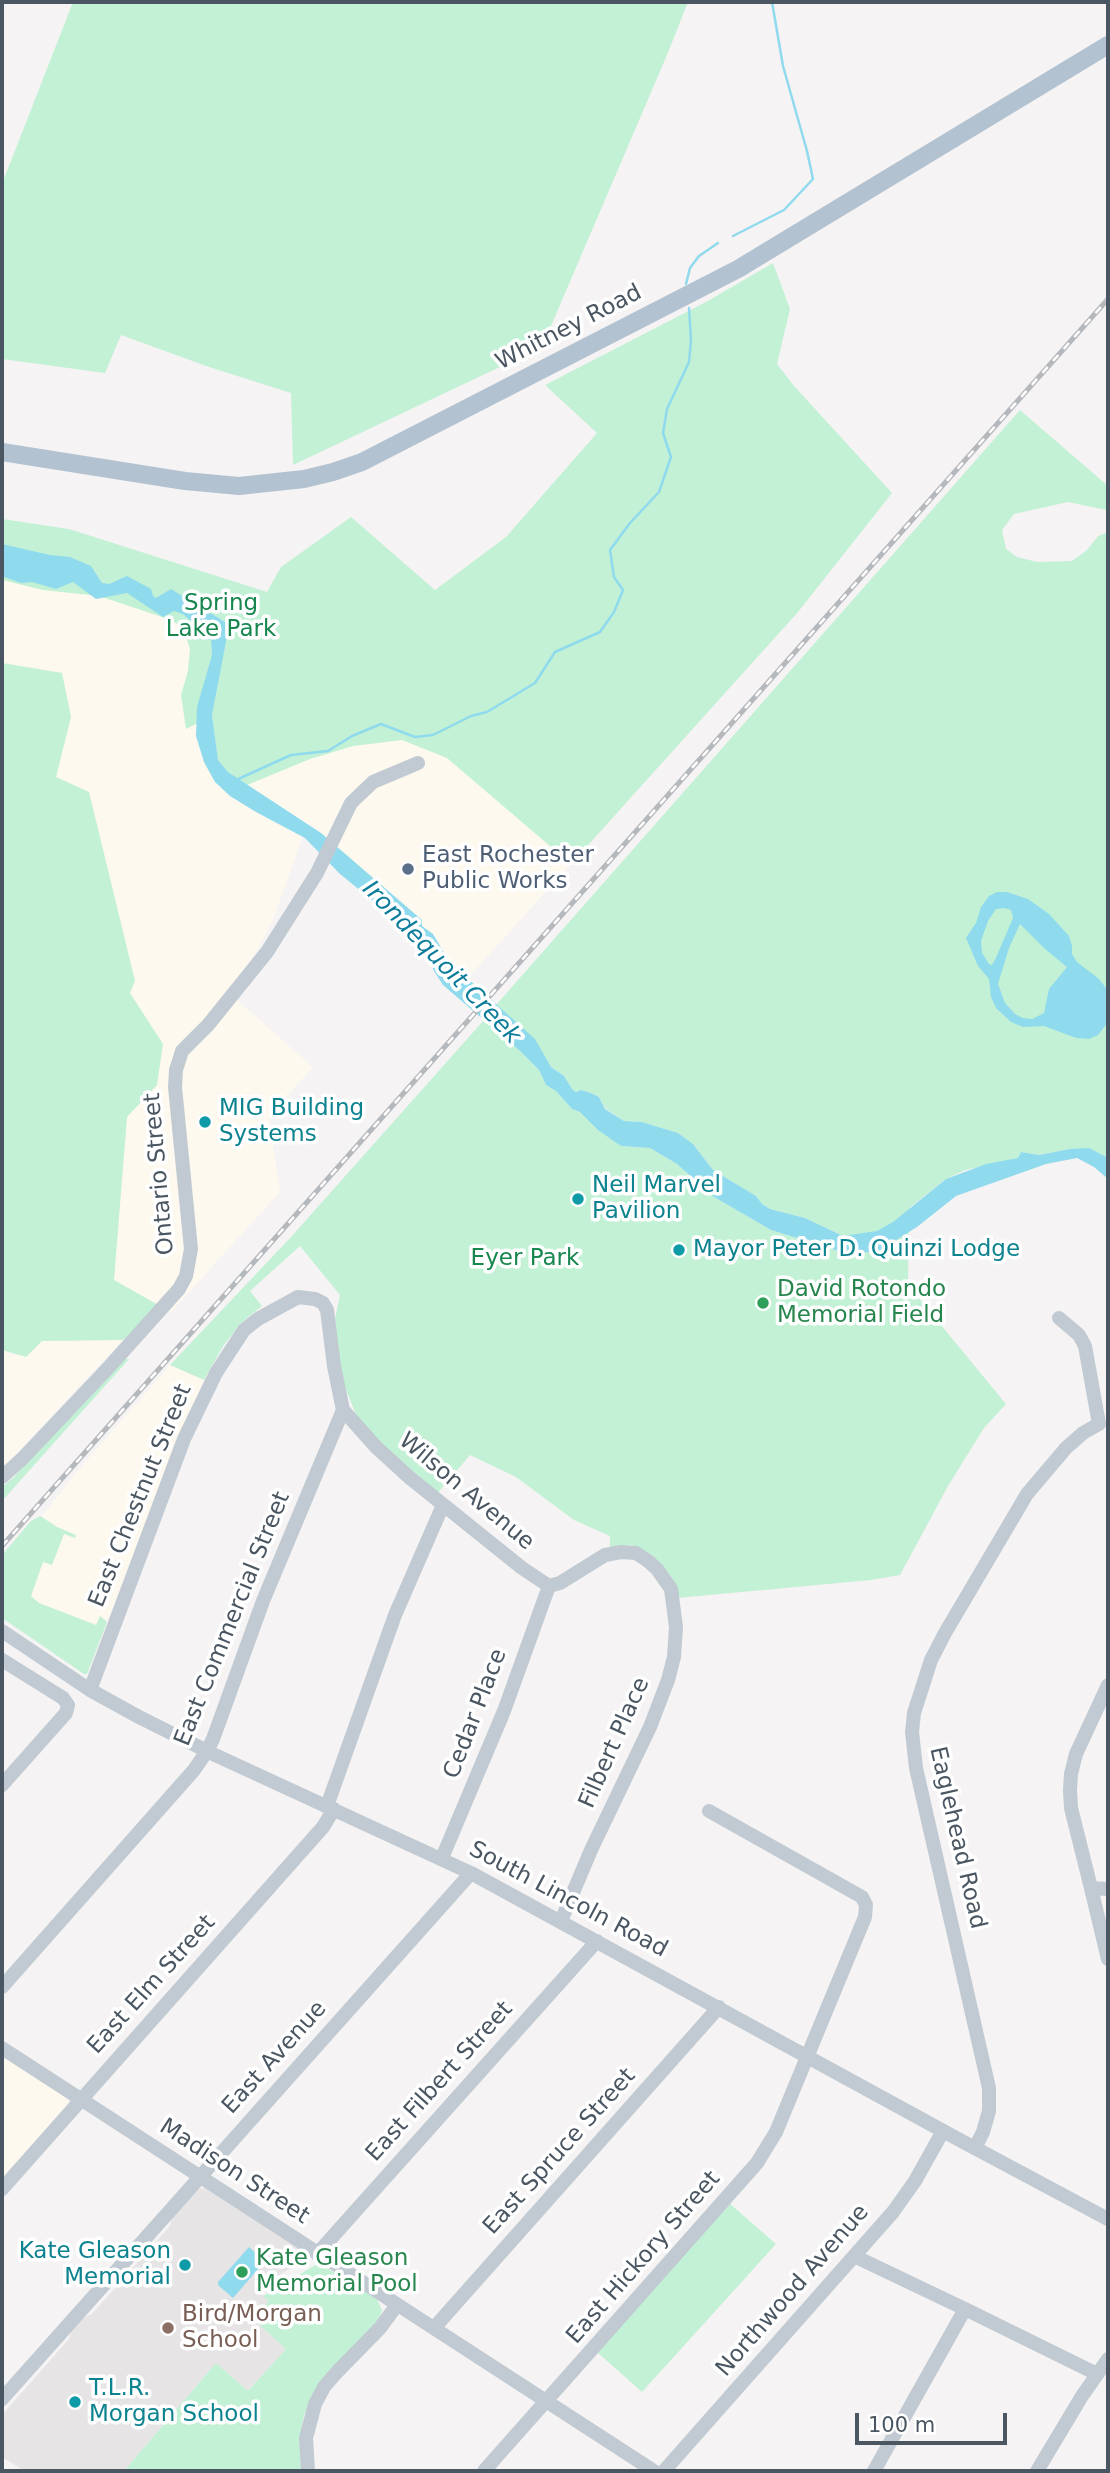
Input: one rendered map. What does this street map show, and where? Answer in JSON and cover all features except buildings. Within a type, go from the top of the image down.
[{"type":"main road","name":"Whitney Road","points":[[2,452],[185,481],[239,486],[304,479],[362,462],[738,269],[1108,45]]},
{"type":"street","name":"Ontario Street","points":[[2,1477],[109,1367],[183,1283],[189,1269],[191,1249],[175,1087],[182,1051],[227,1003],[267,952],[320,865],[351,803],[373,782],[418,763]]},
{"type":"street","name":"East Chestnut Street","points":[[90,1690],[184,1439],[216,1373],[244,1330],[298,1297],[315,1298],[323,1303],[327,1310],[343,1410]]},
{"type":"street","points":[[1059,1318],[1079,1335],[1085,1346],[1104,1425]]},
{"type":"street","name":"Wilson Avenue","points":[[343,1410],[376,1447],[443,1505],[548,1586]]},
{"type":"street","name":"East Commercial Street","points":[[2,1987],[194,1770],[207,1751],[268,1589],[343,1410]]},
{"type":"street","name":"Eaglehead Road","points":[[975,2148],[983,2133],[989,2111],[989,2088],[916,1768],[912,1732],[914,1713],[931,1660],[944,1633],[1027,1494],[1066,1448],[1083,1433],[1104,1425]]},
{"type":"street","name":"East Elm Street","points":[[2,2189],[323,1827],[395,1615],[443,1505]]},
{"type":"street","name":"Filbert Place","points":[[548,1586],[560,1583],[605,1555],[636,1553],[657,1569],[671,1589],[676,1627],[674,1657],[668,1681],[650,1727],[591,1850],[561,1921]]},
{"type":"street","name":"Cedar Place","points":[[442,1858],[504,1711],[548,1586]]},
{"type":"street","name":"South Lincoln Road","points":[[2,1632],[90,1690],[207,1751],[471,1873],[1108,2219]]},
{"type":"street","points":[[2,1660],[63,1698],[68,1705],[66,1713],[2,1785]]},
{"type":"street","points":[[1108,1685],[1076,1754],[1071,1774],[1072,1808],[1108,1959]]},
{"type":"street","name":"East Hickory Street","points":[[484,2471],[757,2163],[776,2132],[865,1917],[865,1900],[709,1811]]},
{"type":"street","name":"East Avenue","points":[[2,2399],[471,1873]]},
{"type":"street","points":[[1091,1888],[1108,1889]]},
{"type":"street","name":"East Filbert Street","points":[[317,2254],[597,1941]]},
{"type":"street","name":"East Spruce Street","points":[[434,2328],[719,2007]]},
{"type":"street","name":"Madison Street","points":[[2,2048],[654,2471]]},
{"type":"street","name":"Northwood Avenue","points":[[664,2471],[905,2196],[943,2131]]},
{"type":"street","points":[[854,2256],[1097,2374]]},
{"type":"street","points":[[308,2471],[306,2438],[315,2404],[331,2379],[380,2328],[397,2305]]},
{"type":"street","points":[[874,2471],[965,2309]]},
{"type":"street","points":[[1037,2471],[1108,2360]]},
{"type":"shaded area","points":[[2,576],[115,596],[174,611],[205,634],[196,736],[204,762],[215,782],[256,812],[303,836],[274,917],[258,949],[228,992],[313,1067],[269,1117],[280,1192],[171,1312],[114,1280],[127,1117],[157,1085],[162,1044],[130,993],[135,981],[89,792],[56,778],[71,717],[62,673],[2,663]]},
{"type":"shaded area","points":[[402,740],[447,758],[571,864],[467,979],[447,958],[433,934],[422,926],[421,920],[321,833],[247,785],[310,759],[353,746]]},
{"type":"shaded area","points":[[123,1340],[2,1467],[2,1350],[15,1355],[42,1341]]},
{"type":"shaded area","points":[[170,1365],[204,1380],[178,1438],[107,1622],[105,1619],[97,1625],[39,1603],[31,1596],[43,1561],[52,1564],[64,1534],[74,1538],[76,1536],[42,1516]]},
{"type":"shaded area","points":[[2,2055],[66,2097],[69,2103],[2,2178]]},
{"type":"shaded area","name":"Bird/Morgan School","points":[[206,2188],[300,2249],[302,2253],[296,2265],[256,2289],[269,2301],[253,2319],[286,2349],[248,2391],[216,2363],[124,2471],[25,2471],[2,2457],[2,2415],[69,2339],[71,2332],[83,2318],[92,2314],[170,2226],[172,2218],[198,2189]]},
{"type":"green space","points":[[73,2],[688,2],[542,347],[293,465],[291,393],[121,335],[105,373],[2,359],[2,184]]},
{"type":"green space","name":"Spring Lake Park","points":[[773,263],[790,309],[777,364],[892,493],[798,612],[571,864],[447,758],[402,740],[353,746],[310,759],[247,785],[228,772],[218,760],[212,716],[186,729],[181,695],[188,671],[190,649],[183,628],[171,620],[99,596],[43,590],[2,580],[2,519],[69,529],[267,592],[281,567],[351,517],[435,590],[506,537],[597,433],[545,385],[706,302]]},
{"type":"green space","name":"Eyer Park","points":[[1020,410],[1108,486],[1106,510],[1068,502],[1014,514],[1002,530],[1006,549],[1017,557],[1037,562],[1072,561],[1087,550],[1098,536],[1108,532],[1108,1158],[1070,1149],[1039,1155],[1021,1152],[1018,1158],[965,1170],[946,1179],[909,1208],[908,1285],[1006,1404],[984,1428],[948,1486],[900,1575],[677,1598],[660,1563],[652,1555],[632,1545],[610,1547],[610,1536],[574,1520],[516,1477],[470,1455],[436,1495],[395,1460],[358,1420],[345,1387],[337,1349],[335,1319],[340,1295],[300,1246],[250,1291],[262,1306],[241,1323],[223,1346],[204,1380],[170,1365],[291,1237],[484,1020],[539,1070],[546,1085],[556,1091],[572,1109],[580,1112],[621,1146],[650,1148],[677,1164],[714,1197],[771,1230],[845,1253],[843,1236],[805,1218],[770,1209],[756,1196],[713,1170],[693,1144],[678,1133],[642,1122],[624,1121],[605,1108],[599,1097],[581,1090],[576,1092],[564,1076],[551,1067],[535,1040],[496,1005]]},
{"type":"green space","points":[[2,663],[62,673],[71,717],[56,777],[89,792],[135,981],[130,993],[163,1044],[157,1085],[127,1117],[114,1280],[160,1306],[123,1340],[42,1341],[26,1357],[2,1350]]},
{"type":"green space","points":[[124,1359],[129,1359],[2,1501],[2,1487],[110,1369]]},
{"type":"green space","points":[[40,1516],[76,1535],[75,1538],[64,1534],[52,1565],[43,1562],[31,1596],[39,1603],[96,1625],[100,1616],[107,1622],[87,1674],[2,1618],[2,1555],[31,1521]]},
{"type":"green space","points":[[729,2203],[776,2244],[642,2392],[597,2352]]},
{"type":"green space","points":[[319,2263],[377,2299],[382,2310],[372,2328],[312,2396],[304,2415],[300,2436],[301,2471],[124,2471],[216,2363],[248,2391],[286,2349],[253,2319],[269,2301],[263,2296]]},
{"type":"water","name":"Irondequoit Creek","points":[[2,544],[70,557],[91,566],[102,583],[109,584],[127,576],[151,589],[156,598],[171,589],[225,622],[228,631],[212,715],[218,760],[228,772],[321,833],[422,920],[422,926],[433,934],[447,958],[535,1039],[551,1067],[564,1076],[572,1089],[599,1097],[605,1109],[624,1121],[642,1122],[678,1133],[693,1144],[713,1170],[756,1196],[770,1209],[805,1218],[843,1236],[877,1231],[893,1222],[946,1179],[986,1164],[1018,1158],[1021,1152],[1039,1155],[1089,1148],[1108,1158],[1108,1179],[1077,1158],[1046,1164],[956,1196],[917,1227],[877,1252],[845,1253],[771,1230],[714,1197],[677,1164],[650,1148],[621,1146],[598,1130],[580,1112],[572,1109],[556,1091],[546,1085],[539,1070],[520,1051],[443,985],[420,939],[340,874],[305,838],[230,796],[215,782],[204,762],[196,736],[197,707],[212,655],[211,640],[205,634],[183,614],[174,611],[163,617],[127,593],[96,599],[73,582],[56,589],[32,582],[21,583],[2,576]]},
{"type":"water","points":[[997,892],[1007,892],[1028,899],[1049,914],[1069,936],[1072,954],[1077,962],[1106,988],[1108,1022],[1098,1035],[1089,1039],[1076,1038],[1044,1026],[1023,1027],[1011,1022],[996,1008],[991,997],[989,979],[978,966],[966,938],[989,896]],"holes":[[[996,909],[1011,910],[1013,918],[992,965],[982,953],[981,941],[988,921]],[[1020,924],[1067,967],[1049,989],[1044,1013],[1032,1019],[1015,1014],[1005,1003],[998,984]]]},
{"type":"water","name":"Kate Gleason Memorial Pool","points":[[249,2247],[265,2261],[233,2298],[218,2282]]},
{"type":"waterway","points":[[733,236],[784,210],[813,179],[783,66],[772,2]]},
{"type":"waterway","points":[[686,284],[690,268],[699,256],[718,243]]},
{"type":"waterway","points":[[236,780],[291,755],[328,751],[352,736],[381,724],[415,737],[433,735],[471,716],[487,712],[535,683],[555,652],[600,632],[614,612],[623,590],[614,577],[610,550],[630,523],[659,492],[671,457],[663,433],[667,409],[689,362],[689,308]]},
{"type":"railway","points":[[2,1546],[1108,299]]},
{"type":"place","name":"East Rochester Public Works","points":[[408,869]]},
{"type":"place","name":"MIG Building Systems","points":[[205,1122]]},
{"type":"place","name":"Neil Marvel Pavilion","points":[[578,1199]]},
{"type":"place","name":"Mayor Peter D. Quinzi Lodge","points":[[679,1250]]},
{"type":"place","name":"David Rotondo Memorial Field","points":[[763,1303]]},
{"type":"place","name":"Kate Gleason Memorial","points":[[185,2265]]},
{"type":"place","name":"Kate Gleason Memorial Pool","points":[[242,2272]]},
{"type":"place","name":"Bird/Morgan School","points":[[168,2328]]},
{"type":"place","name":"T.L.R. Morgan School","points":[[75,2402]]}]
